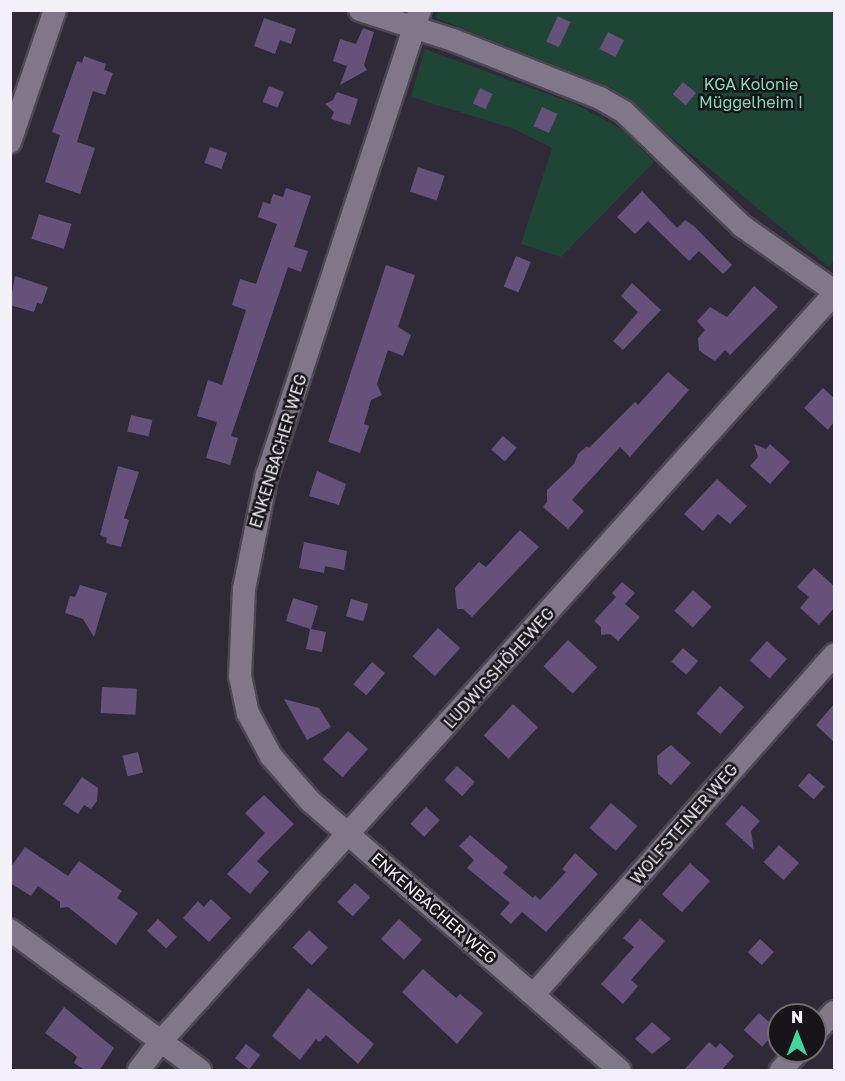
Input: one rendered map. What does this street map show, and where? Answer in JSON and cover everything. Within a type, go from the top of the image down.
[{"type":"street","points":[[10,142],[55,10]]},
{"type":"street","points":[[360,10],[417,19],[600,98],[624,112],[742,226],[834,293]]},
{"type":"street","name":"ENKENBACHER WEG","points":[[417,19],[267,474],[244,589],[240,676],[248,712],[272,756],[310,801],[534,994],[619,1071]]},
{"type":"street","name":"LUDWIGSHÖHEWEG","points":[[139,1071],[162,1040],[834,293]]},
{"type":"street","name":"WOLFSTEINER WEG","points":[[534,994],[834,655]]},
{"type":"street","points":[[10,930],[162,1040],[200,1071]]},
{"type":"green space","name":"KGA Kolonie Müggelheim I","points":[[438,10],[834,11],[834,261],[829,267],[610,87],[436,18]]},
{"type":"green space","points":[[425,49],[575,104],[623,130],[654,162],[561,257],[521,244],[552,148],[512,128],[411,97]]},
{"type":"building","points":[[558,16],[571,22],[559,47],[546,41]]},
{"type":"building","points":[[264,18],[296,29],[291,44],[280,40],[275,54],[254,46]]},
{"type":"building","points":[[363,28],[374,32],[364,65],[367,70],[340,85],[347,66],[333,61],[340,39],[356,44]]},
{"type":"building","points":[[608,32],[624,40],[615,57],[599,49]]},
{"type":"building","points":[[84,56],[106,64],[104,70],[113,73],[105,95],[93,91],[77,142],[95,148],[80,194],[45,182],[60,135],[52,132],[77,61],[82,63]]},
{"type":"building","points":[[683,82],[696,93],[686,105],[673,94]]},
{"type":"building","points":[[269,86],[284,92],[277,108],[263,102]]},
{"type":"building","points":[[480,88],[493,94],[486,109],[473,103]]},
{"type":"building","points":[[337,92],[358,99],[350,125],[331,119],[334,112],[325,104],[333,100]]},
{"type":"building","points":[[542,107],[558,114],[549,133],[533,126]]},
{"type":"building","points":[[210,147],[227,153],[221,169],[204,163]]},
{"type":"building","points":[[418,167],[445,176],[437,200],[410,192]]},
{"type":"building","points":[[286,188],[311,196],[294,247],[308,251],[301,272],[288,267],[231,436],[238,438],[230,465],[206,458],[217,422],[197,416],[208,380],[222,385],[246,310],[232,305],[240,279],[256,284],[277,224],[258,217],[263,202],[270,204],[273,194],[283,197]]},
{"type":"building","points":[[642,191],[677,228],[685,220],[694,226],[732,265],[723,274],[699,251],[689,261],[648,221],[635,234],[617,217]]},
{"type":"building","points":[[39,214],[72,224],[64,249],[31,239]]},
{"type":"building","points":[[516,256],[531,262],[518,293],[504,287]]},
{"type":"building","points":[[386,265],[415,275],[398,327],[411,335],[403,356],[388,350],[377,384],[382,395],[371,400],[364,424],[369,426],[360,453],[328,442]]},
{"type":"building","points":[[15,276],[48,287],[42,304],[37,303],[34,312],[10,305]]},
{"type":"building","points":[[632,283],[661,310],[623,350],[613,341],[638,312],[621,296]]},
{"type":"building","points":[[754,286],[778,307],[730,355],[725,350],[715,361],[699,350],[698,338],[705,330],[697,321],[710,307],[727,317]]},
{"type":"building","points":[[668,372],[689,390],[630,457],[620,447],[572,500],[584,511],[568,529],[543,507],[547,502],[547,490],[574,464],[578,454],[587,446],[589,448],[635,402],[638,405]]},
{"type":"building","points":[[823,388],[834,398],[834,422],[828,430],[804,408]]},
{"type":"building","points":[[131,415],[152,420],[149,437],[127,432]]},
{"type":"building","points":[[503,436],[517,448],[505,461],[491,450]]},
{"type":"building","points":[[754,444],[766,449],[770,444],[790,462],[770,484],[750,466],[758,457]]},
{"type":"building","points":[[118,466],[139,472],[124,518],[129,520],[121,547],[106,543],[107,538],[100,535]]},
{"type":"building","points":[[317,471],[346,484],[339,505],[309,496]]},
{"type":"building","points":[[717,479],[747,506],[730,524],[718,514],[703,531],[684,514]]},
{"type":"building","points":[[520,530],[539,547],[472,617],[463,609],[457,609],[455,588],[479,562],[486,567]]},
{"type":"building","points":[[304,542],[347,551],[344,570],[325,566],[324,573],[299,568]]},
{"type":"building","points":[[814,568],[834,586],[834,608],[819,625],[800,608],[809,597],[797,587]]},
{"type":"building","points":[[622,582],[635,593],[625,604],[640,617],[618,641],[610,634],[601,635],[601,627],[594,621],[616,597],[612,593]]},
{"type":"building","points":[[80,585],[107,593],[94,637],[83,619],[65,613],[70,596],[75,597]]},
{"type":"building","points":[[693,590],[712,607],[693,628],[674,611]]},
{"type":"building","points":[[293,598],[318,606],[311,629],[326,632],[322,652],[306,649],[310,629],[286,621]]},
{"type":"building","points":[[351,599],[368,604],[363,621],[346,616]]},
{"type":"building","points":[[438,628],[460,648],[435,676],[413,656]]},
{"type":"building","points":[[568,640],[597,667],[573,694],[543,666]]},
{"type":"building","points":[[767,641],[787,659],[770,678],[750,660]]},
{"type":"building","points":[[683,648],[698,661],[686,675],[671,662]]},
{"type":"building","points":[[372,662],[385,673],[366,695],[353,684]]},
{"type":"building","points":[[720,686],[744,707],[721,734],[696,713]]},
{"type":"building","points":[[102,687],[137,689],[136,715],[101,713]]},
{"type":"building","points":[[284,699],[319,708],[331,727],[307,740]]},
{"type":"building","points":[[513,704],[538,727],[509,759],[484,735]]},
{"type":"building","points":[[834,704],[834,742],[816,725]]},
{"type":"building","points":[[348,731],[368,749],[343,777],[323,759]]},
{"type":"building","points":[[671,745],[691,763],[671,785],[658,774],[657,756]]},
{"type":"building","points":[[138,752],[143,772],[128,776],[122,756]]},
{"type":"building","points":[[457,766],[475,782],[462,796],[444,780]]},
{"type":"building","points":[[809,773],[825,787],[814,800],[798,786]]},
{"type":"building","points":[[82,777],[98,788],[97,801],[91,809],[84,805],[78,814],[63,804]]},
{"type":"building","points":[[264,795],[294,824],[257,861],[269,872],[250,894],[227,874],[265,833],[245,813]]},
{"type":"building","points":[[611,803],[637,826],[616,851],[589,828]]},
{"type":"building","points":[[742,805],[760,821],[751,831],[754,850],[725,824]]},
{"type":"building","points":[[426,807],[440,820],[424,837],[410,824]]},
{"type":"building","points":[[470,835],[508,867],[503,873],[533,898],[535,895],[540,900],[566,872],[562,869],[575,853],[598,874],[546,932],[522,912],[511,924],[500,914],[510,903],[467,868],[474,860],[459,846]]},
{"type":"building","points":[[779,845],[799,863],[784,880],[764,862]]},
{"type":"building","points":[[25,847],[68,876],[79,861],[122,891],[117,898],[138,913],[116,945],[68,907],[60,908],[60,902],[38,886],[31,896],[10,883],[10,868]]},
{"type":"building","points":[[690,863],[710,881],[682,912],[662,894]]},
{"type":"building","points":[[355,883],[370,897],[353,916],[337,902]]},
{"type":"building","points":[[211,899],[231,918],[209,942],[183,918],[198,901],[204,907]]},
{"type":"building","points":[[158,919],[177,937],[166,948],[147,931]]},
{"type":"building","points":[[399,919],[422,940],[404,960],[381,939]]},
{"type":"building","points":[[640,919],[665,941],[631,980],[638,986],[623,1004],[601,984],[634,947],[623,938]]},
{"type":"building","points":[[309,930],[328,948],[312,965],[293,948]]},
{"type":"building","points":[[760,939],[774,952],[762,965],[748,952]]},
{"type":"building","points":[[423,969],[456,998],[460,994],[483,1013],[457,1044],[402,992]]},
{"type":"building","points":[[308,988],[374,1044],[358,1064],[326,1035],[319,1042],[316,1039],[300,1060],[272,1036]]},
{"type":"building","points":[[64,1007],[114,1048],[99,1071],[86,1071],[74,1063],[77,1057],[45,1033]]},
{"type":"building","points":[[759,1013],[767,1020],[767,1041],[762,1047],[744,1030]]},
{"type":"building","points":[[652,1022],[671,1039],[652,1054],[635,1039]]},
{"type":"building","points":[[709,1042],[716,1048],[720,1043],[734,1056],[721,1071],[683,1071]]},
{"type":"building","points":[[246,1044],[260,1055],[249,1069],[235,1058]]}]
